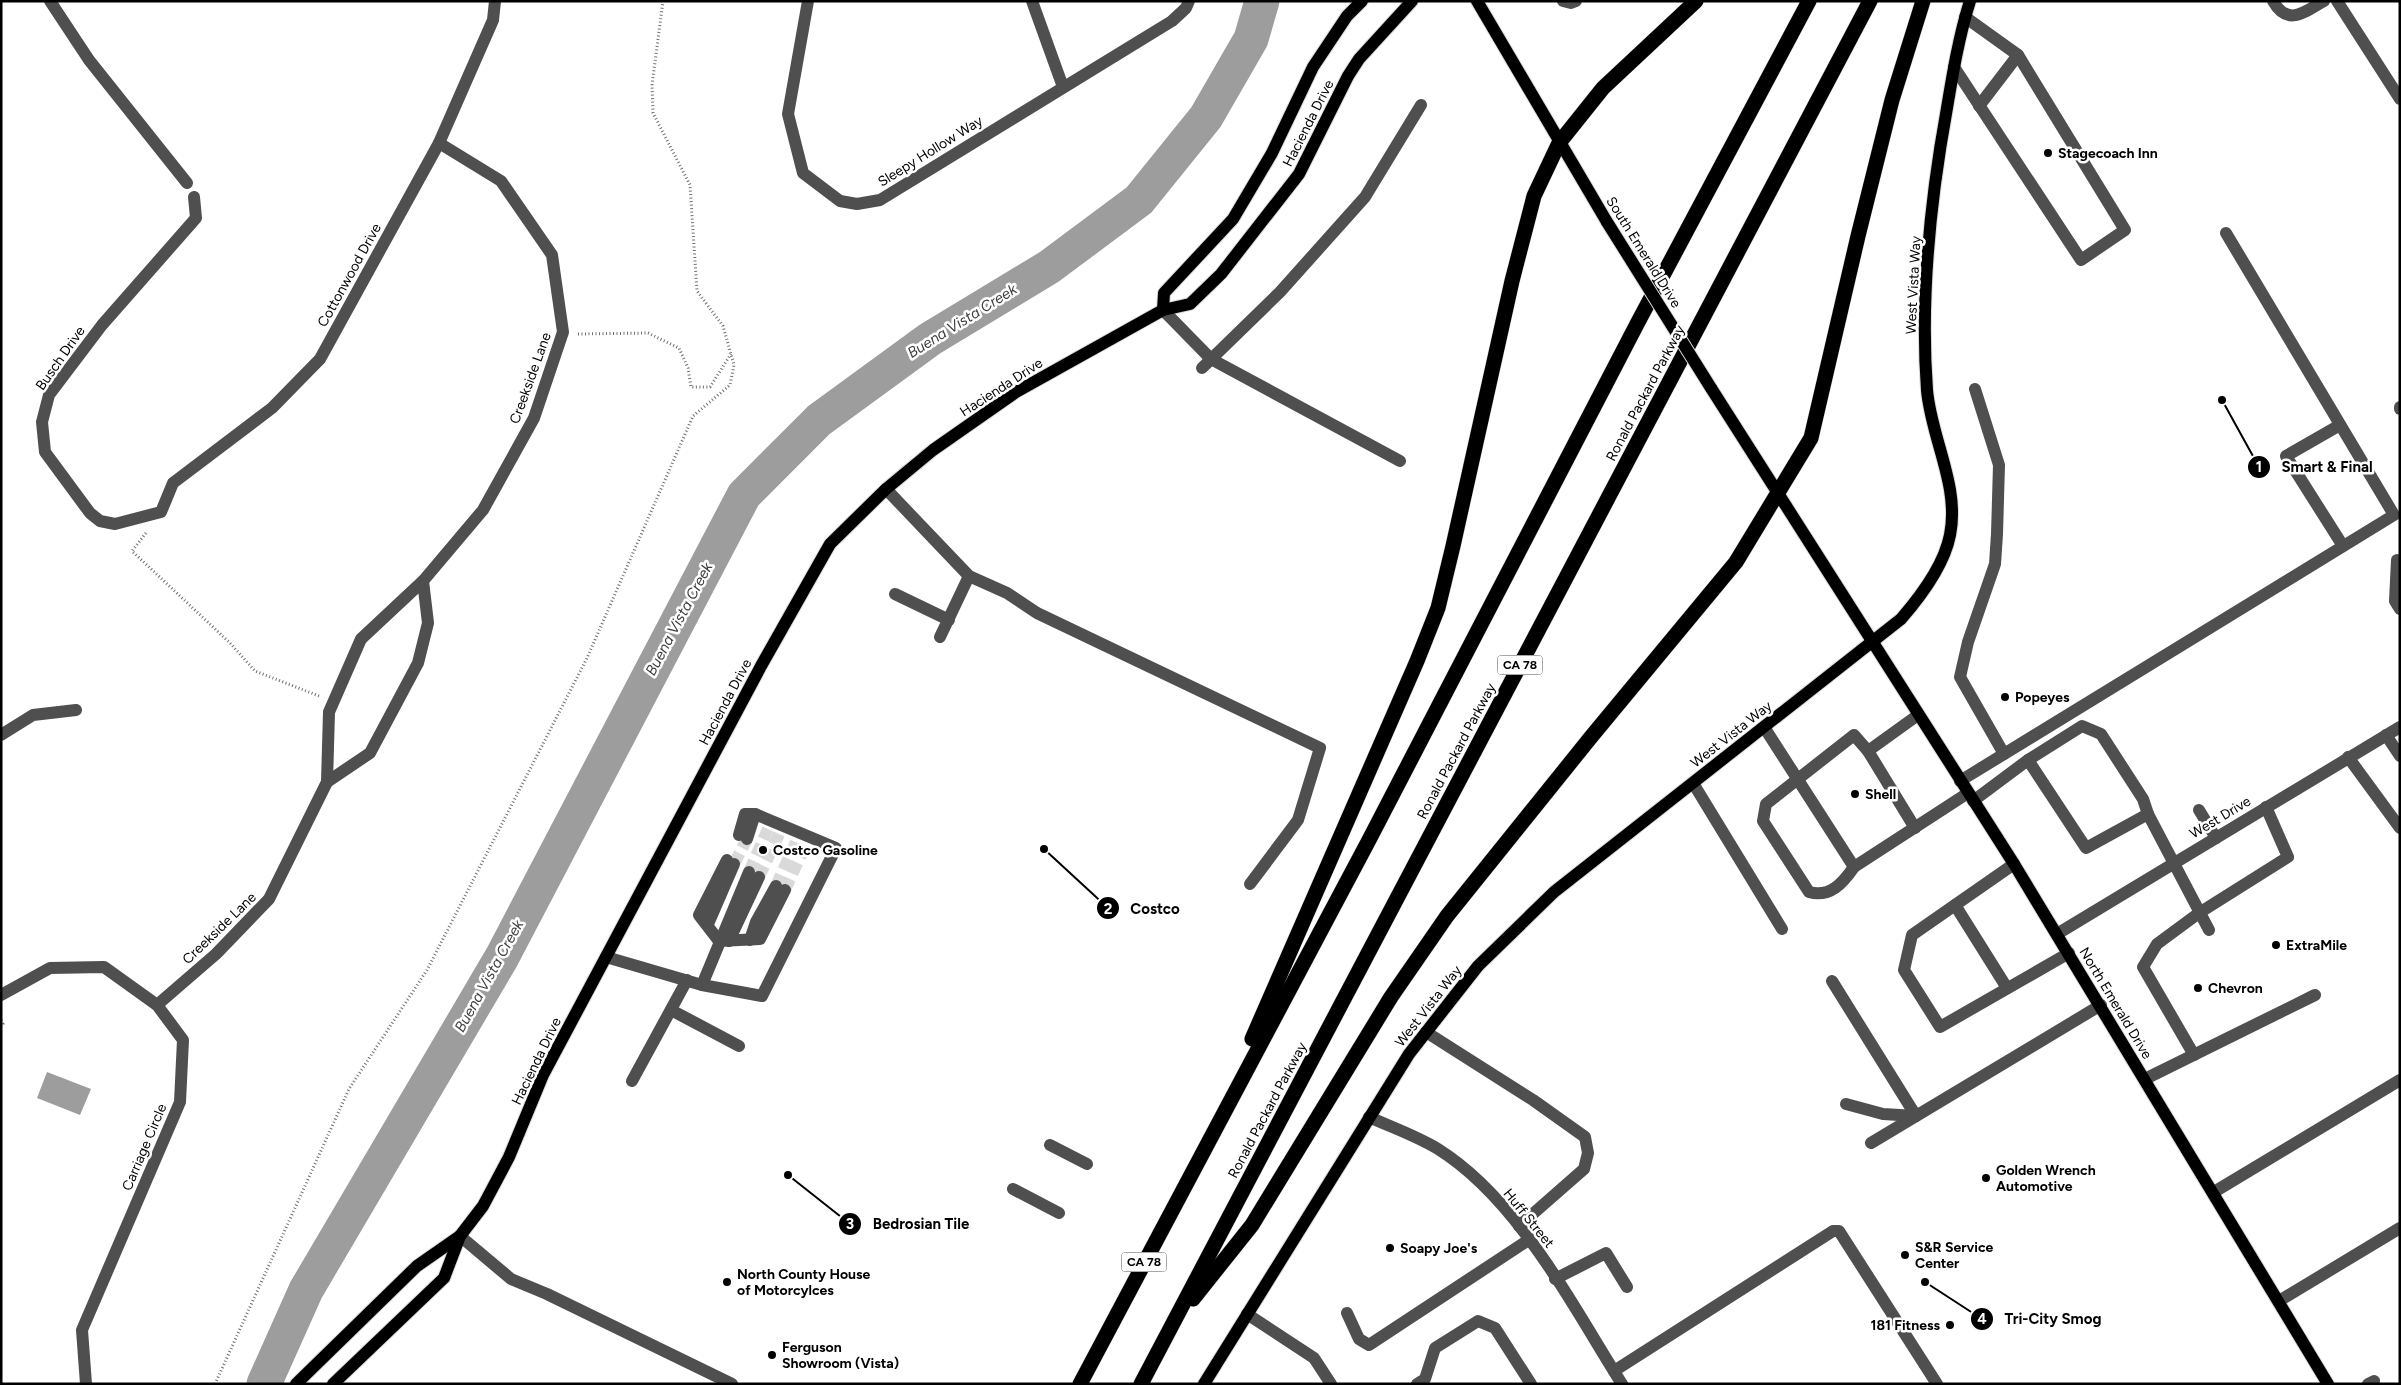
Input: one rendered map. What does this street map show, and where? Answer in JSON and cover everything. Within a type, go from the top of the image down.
[{"type":"highway","points":[[1208,1140],[1417,661],[1438,608],[1512,281],[1534,196],[1559,143],[1603,88],[1696,1]]},
{"type":"highway","name":"CA 78","points":[[1080,1384],[1369,840],[1637,324],[1809,1]]},
{"type":"highway","name":"Ronald Packard Parkway","points":[[1140,1384],[1870,1]]},
{"type":"highway","points":[[1170,1329],[1252,1225],[1391,996],[1447,916],[1590,737],[1736,562],[1812,438],[1858,236],[1892,100],[1923,1]]},
{"type":"main road","name":"Hacienda Drive","points":[[1162,310],[1164,293],[1233,219],[1272,153],[1313,66],[1348,16],[1362,1]]},
{"type":"main road","name":"Hacienda Drive","points":[[333,1384],[444,1278],[460,1236],[483,1206],[509,1158],[543,1075],[761,666],[830,544],[886,489],[933,450],[1016,392],[1162,310],[1190,304],[1222,274],[1300,174],[1348,76],[1359,60],[1412,1]]},
{"type":"main road","name":"South Emerald Drive","points":[[1477,1],[1606,222],[1871,642]]},
{"type":"main road","name":"West Vista Way","points":[[1204,1384],[1368,1117],[1409,1054],[1478,966],[1554,892],[1901,619],[1922,594],[1939,564],[1950,536],[1952,503],[1927,393],[1923,320],[1935,176],[1954,68],[1970,1]]},
{"type":"main road","name":"North Emerald Drive","points":[[1871,642],[2014,864],[2101,1005],[2328,1384]]},
{"type":"main road","name":"Hacienda Drive","points":[[296,1384],[417,1266],[460,1236]]},
{"type":"street","points":[[50,1],[89,60],[187,183]]},
{"type":"street","name":"Cottonwood Drive","points":[[161,512],[173,483],[272,408],[320,359],[439,143],[493,20],[494,1]]},
{"type":"street","name":"Sleepy Hollow Way","points":[[808,1],[788,114],[803,173],[840,201],[857,204],[880,200],[1172,21],[1186,8],[1189,1]]},
{"type":"street","points":[[1032,1],[1063,87]]},
{"type":"street","points":[[1563,1],[1571,3],[1576,1]]},
{"type":"street","points":[[2273,1],[2278,11],[2289,16],[2298,16],[2324,1]]},
{"type":"street","points":[[2337,1],[2400,98]]},
{"type":"street","points":[[1954,68],[2081,260],[2125,230],[2018,55],[1965,17]]},
{"type":"street","points":[[1979,106],[2018,55]]},
{"type":"street","points":[[1207,363],[1280,292],[1365,197],[1421,105]]},
{"type":"street","name":"Creekside Lane","points":[[158,1005],[216,954],[269,900],[327,782],[328,712],[362,638],[423,581],[483,510],[534,418],[562,334],[552,254],[501,181],[439,143]]},
{"type":"street","name":"Busch Drive","points":[[161,512],[115,524],[100,521],[90,512],[45,452],[42,422],[49,395],[61,379],[102,325],[196,218],[194,196]]},
{"type":"street","points":[[1960,781],[2394,515],[2226,233]]},
{"type":"street","points":[[1162,310],[1207,363],[1400,461]]},
{"type":"street","points":[[1975,389],[1999,465],[1997,534],[1995,564],[1968,642],[1960,677],[2004,754]]},
{"type":"street","points":[[2340,425],[2286,456],[2343,546]]},
{"type":"street","points":[[886,489],[969,576],[1007,593],[1037,613],[1320,748],[1298,820],[1250,884]]},
{"type":"street","points":[[2397,560],[2394,601],[2400,609]]},
{"type":"street","points":[[940,637],[969,576]]},
{"type":"street","name":"Creekside Lane","points":[[327,782],[370,752],[418,663],[428,623],[423,581]]},
{"type":"street","points":[[895,594],[949,620]]},
{"type":"street","points":[[1,735],[33,715],[76,710]]},
{"type":"street","points":[[1868,751],[1918,715]]},
{"type":"street","points":[[1915,828],[1868,751],[1854,735],[1766,804],[1763,821],[1809,892],[1818,895],[1842,884],[1854,867],[1915,828],[1971,797],[2082,726],[2101,734],[2143,799],[2148,814],[2173,864],[2209,930]]},
{"type":"street","points":[[1764,727],[1854,867]]},
{"type":"street","name":"West Drive","points":[[2057,934],[2400,727]]},
{"type":"street","points":[[2386,735],[2400,756]]},
{"type":"street","points":[[2348,757],[2400,828]]},
{"type":"street","points":[[2028,760],[2086,848],[2148,814]]},
{"type":"street","points":[[1693,783],[1782,929]]},
{"type":"street","points":[[2194,1055],[2143,967],[2157,944],[2199,913],[2288,857],[2266,807]]},
{"type":"street","points":[[2199,810],[2216,838]]},
{"type":"street","points":[[606,956],[702,984],[762,996],[836,848],[803,840],[775,828],[755,814],[743,837]]},
{"type":"street","points":[[730,862],[708,924],[724,941],[750,940],[756,922],[780,888]]},
{"type":"street","points":[[2014,864],[1912,935],[1904,970],[1940,1027],[2068,953]]},
{"type":"street","points":[[702,984],[724,941],[754,874]]},
{"type":"street","points":[[1955,905],[2007,988]]},
{"type":"street","name":"Carriage Circle","points":[[1,995],[50,968],[104,967],[158,1005],[183,1040],[180,1102],[82,1330],[86,1384]]},
{"type":"street","points":[[632,1081],[687,980]]},
{"type":"street","points":[[1832,981],[1916,1116]]},
{"type":"street","points":[[2146,1079],[2315,995]]},
{"type":"street","points":[[1871,1142],[2101,1005]]},
{"type":"street","points":[[671,1010],[739,1046]]},
{"type":"street","points":[[1426,1032],[1534,1100],[1585,1137],[1588,1153],[1584,1169],[1519,1226]]},
{"type":"street","points":[[2214,1192],[2400,1080]]},
{"type":"street","points":[[1846,1104],[1883,1114],[1916,1116]]},
{"type":"street","name":"Huff Street","points":[[1368,1117],[1437,1149],[1479,1181],[1530,1240],[1622,1384]]},
{"type":"street","points":[[1050,1145],[1088,1164]]},
{"type":"street","points":[[1013,1189],[1059,1213]]},
{"type":"street","points":[[2279,1301],[2400,1228]]},
{"type":"street","points":[[1614,1371],[1833,1231],[1839,1231],[1937,1384]]},
{"type":"street","points":[[460,1236],[511,1280],[547,1294],[732,1384]]},
{"type":"street","points":[[1347,1313],[1359,1339],[1369,1345],[1530,1240]]},
{"type":"street","points":[[1555,1279],[1606,1253],[1628,1288]]},
{"type":"street","points":[[1247,1314],[1314,1358],[1332,1384]]},
{"type":"street","points":[[1417,1384],[1425,1379],[1435,1348],[1478,1321],[1496,1328],[1531,1384]]},
{"type":"path","points":[[215,1384],[349,1089],[427,970],[587,658],[693,416],[730,385],[734,365],[723,326],[697,291],[690,184],[653,113],[652,85],[663,1]]},
{"type":"path","points":[[562,334],[648,333],[679,348],[688,368],[691,387],[710,387],[731,353]]},
{"type":"path","points":[[161,512],[132,551],[230,642],[255,671],[333,702]]},
{"type":"path","points":[[1,1020],[3,1024],[1,1026]]},
{"type":"shaded area","points":[[47,1072],[91,1089],[80,1115],[37,1098]]},
{"type":"waterway","name":"Buena Vista Creek","points":[[264,1384],[306,1290],[502,957],[744,495],[819,420],[930,339],[1049,267],[1139,200],[1206,117],[1251,39],[1262,1]]},
{"type":"tunnel","points":[[749,872],[768,829]]},
{"type":"tunnel","points":[[759,877],[779,834]]},
{"type":"tunnel","points":[[734,864],[747,839]]},
{"type":"tunnel","points":[[776,886],[796,842]]},
{"type":"tunnel","points":[[785,890],[805,846]]},
{"type":"place","name":"Stagecoach Inn","points":[[2048,153]]},
{"type":"place","name":"Smart & Final","points":[[2222,400]]},
{"type":"place","name":"Popeyes","points":[[2005,697]]},
{"type":"place","name":"Shell","points":[[1855,794]]},
{"type":"place","name":"Costco","points":[[1044,849]]},
{"type":"place","name":"Costco Gasoline","points":[[763,850]]},
{"type":"place","name":"ExtraMile","points":[[2276,945]]},
{"type":"place","name":"Chevron","points":[[2198,988]]},
{"type":"place","name":"Bedrosian Tile","points":[[788,1175]]},
{"type":"place","name":"Golden Wrench Automotive","points":[[1986,1178]]},
{"type":"place","name":"Soapy Joe's","points":[[1390,1248]]},
{"type":"place","name":"S&R Service Center","points":[[1905,1255]]},
{"type":"place","name":"North County House of Motorcylces","points":[[727,1282]]},
{"type":"place","name":"Tri-City Smog","points":[[1925,1282]]},
{"type":"place","name":"181 Fitness","points":[[1950,1325]]},
{"type":"place","name":"Ferguson Showroom (Vista)","points":[[772,1355]]}]
